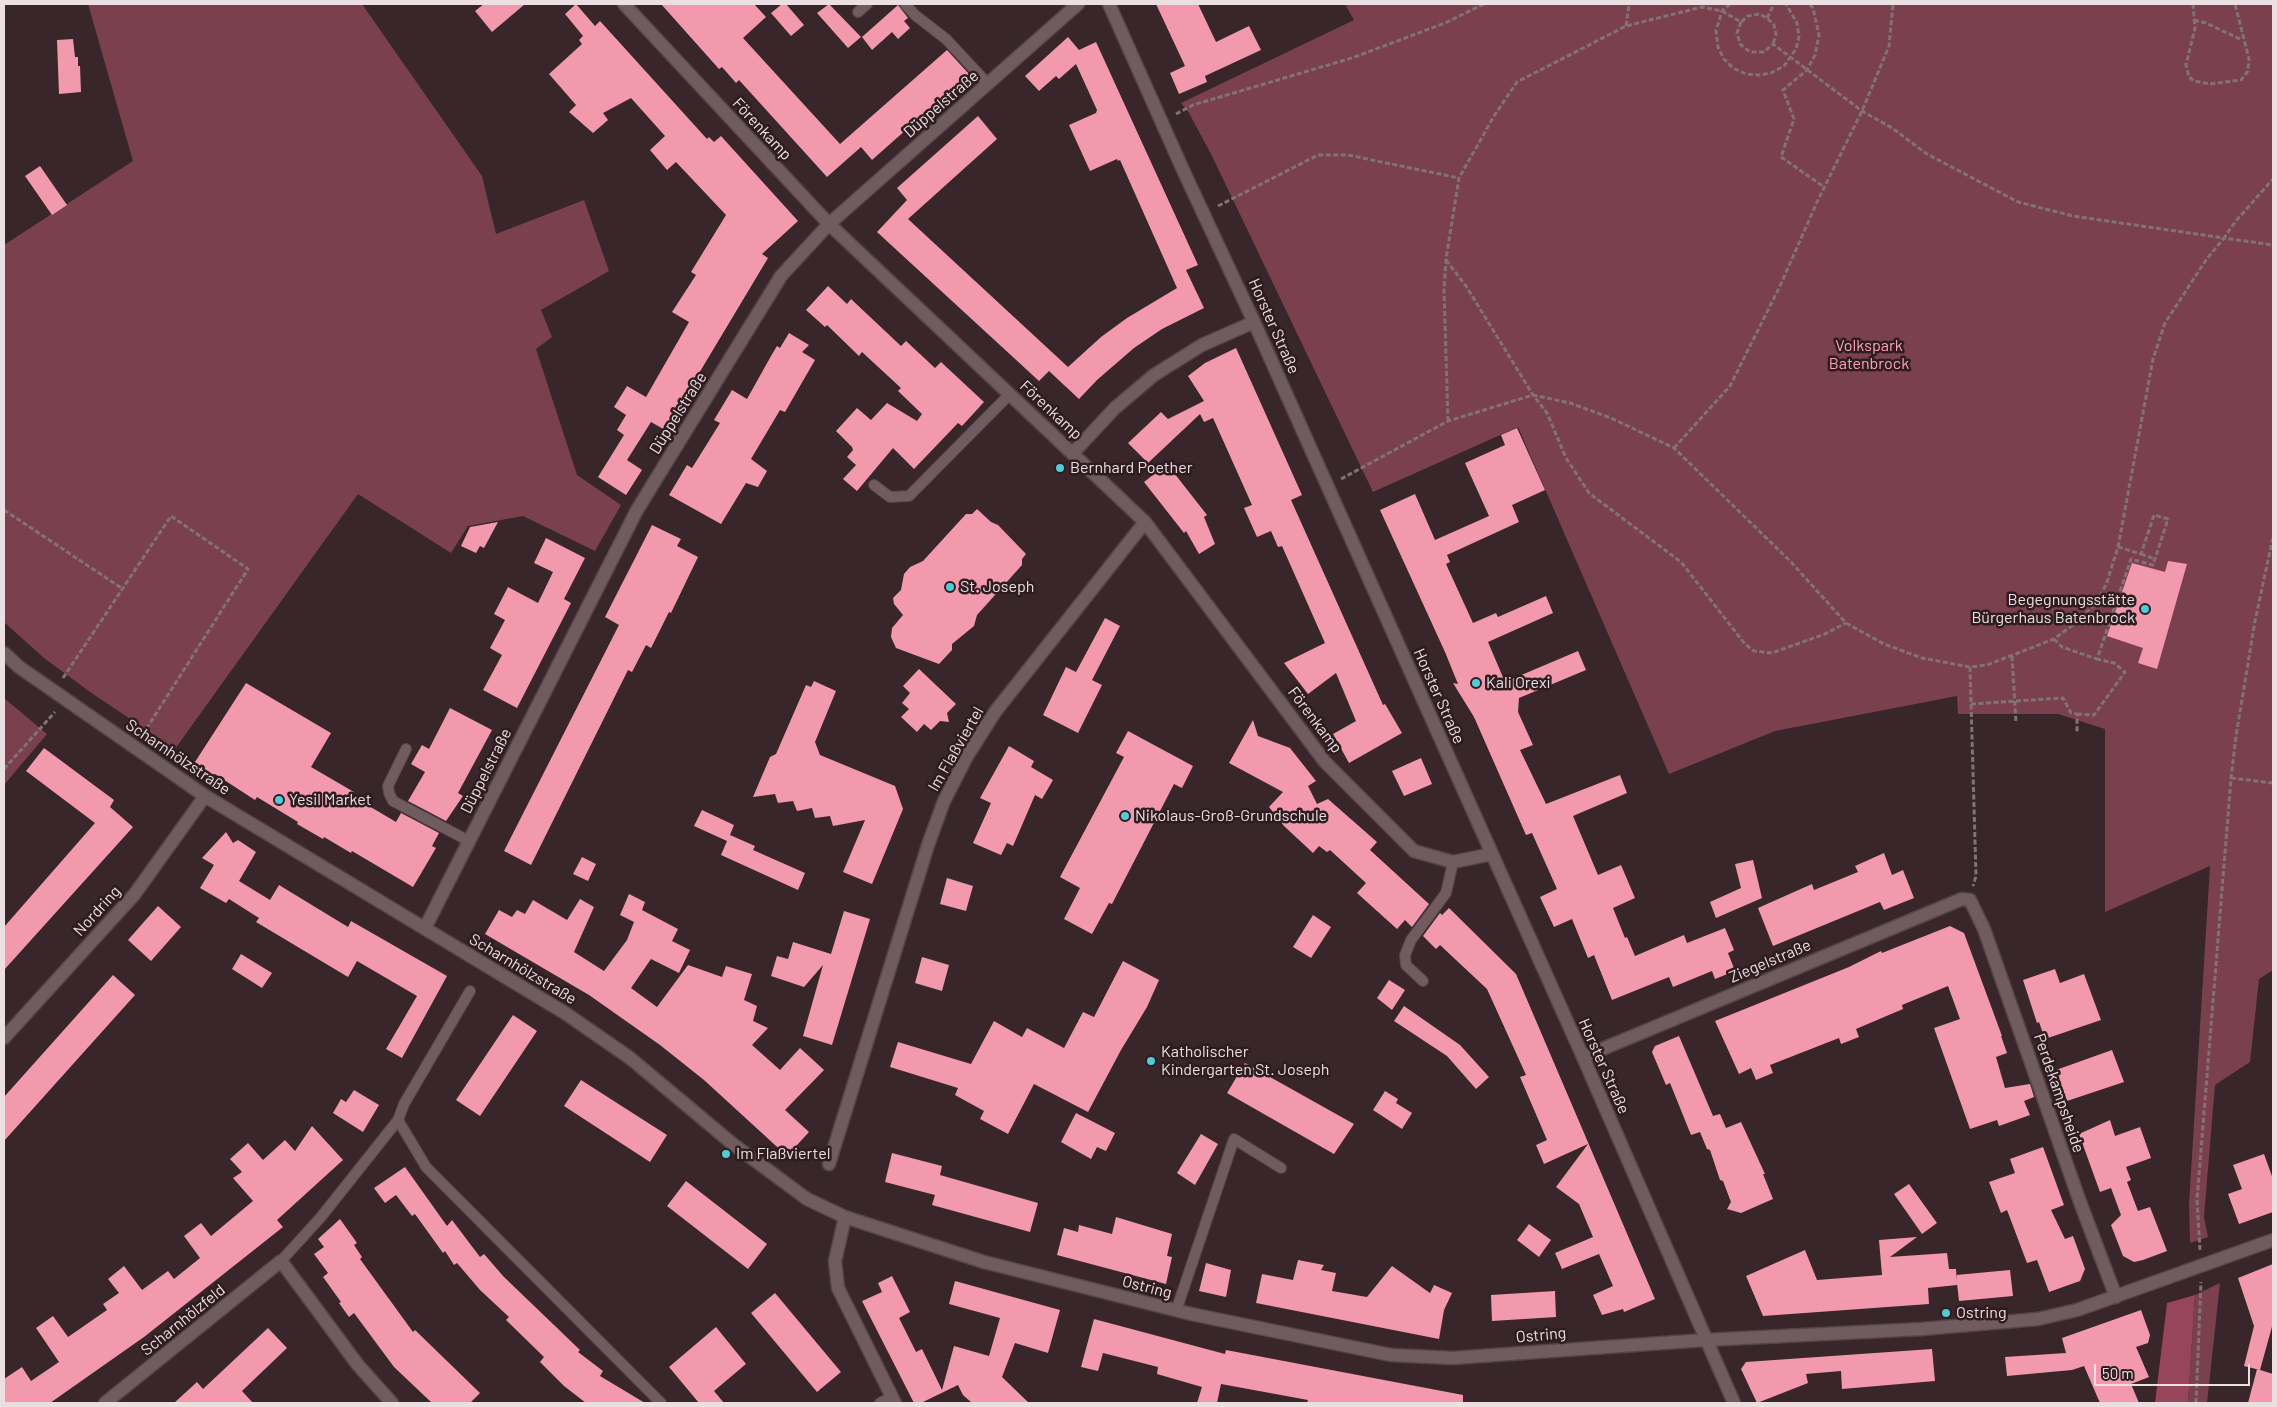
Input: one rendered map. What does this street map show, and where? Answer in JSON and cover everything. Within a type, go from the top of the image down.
[{"type":"street","name":"Förenkamp","points":[[624,4],[829,224],[1144,522],[1325,762],[1414,851],[1453,862],[1492,854]]},
{"type":"street","name":"Düppelstraße","points":[[425,928],[637,510],[781,276],[829,224],[1078,4]]},
{"type":"street","name":"Horster Straße","points":[[1109,4],[1328,486],[1583,1057],[1734,1403]]},
{"type":"street","points":[[1071,451],[1115,408],[1154,375],[1202,345],[1254,322]]},
{"type":"street","name":"Im Flaßviertel","points":[[829,1164],[928,845],[944,800],[966,758],[995,712],[1144,522]]},
{"type":"street","name":"Scharnhölzstraße","points":[[4,653],[66,700],[205,796],[565,1013],[630,1058],[734,1145],[807,1200],[846,1217]]},
{"type":"street","name":"Nordring","points":[[6,1031],[134,895],[205,796]]},
{"type":"street","name":"Ziegelstraße","points":[[1583,1057],[1962,899],[1970,900]]},
{"type":"street","name":"Perdekampsheide","points":[[1970,900],[1984,928],[2080,1202],[2116,1297]]},
{"type":"street","points":[[846,1217],[835,1261],[838,1288],[894,1400]]},
{"type":"street","name":"Ostring","points":[[846,1217],[984,1262],[1176,1310],[1391,1355],[1427,1358],[1459,1358],[2038,1319],[2077,1310],[2116,1297],[2273,1240]]},
{"type":"street","points":[[281,1261],[358,1365],[392,1403]]},
{"type":"street","name":"Scharnhölzfeld","points":[[105,1403],[281,1261]]},
{"type":"lane","points":[[858,12],[867,4]]},
{"type":"lane","points":[[905,4],[915,15],[946,39],[988,84]]},
{"type":"lane","points":[[874,485],[890,497],[909,496],[1010,394]]},
{"type":"lane","points":[[406,749],[388,786],[393,801],[469,841]]},
{"type":"lane","points":[[1423,981],[1406,965],[1405,955],[1411,940],[1446,893],[1453,862]]},
{"type":"lane","name":"Scharnhölzfeld","points":[[281,1261],[321,1218],[398,1120],[404,1104],[470,990]]},
{"type":"lane","points":[[398,1120],[426,1167],[661,1403]]},
{"type":"lane","points":[[1176,1310],[1234,1139],[1282,1168]]},
{"type":"lane","points":[[880,1403],[894,1400]]},
{"type":"path","points":[[1162,121],[1192,105],[1352,58],[1445,23],[1484,4]]},
{"type":"path","points":[[1626,26],[1629,4]]},
{"type":"path","points":[[1730,4],[1722,11],[1716,31],[1718,47],[1724,59],[1733,68],[1746,74],[1760,75],[1771,73],[1784,66],[1791,58],[1799,37],[1797,23],[1786,4]]},
{"type":"path","points":[[1767,18],[1774,4]]},
{"type":"path","points":[[1810,4],[1819,35],[1815,55],[1807,70],[1783,90],[1794,119],[1781,157],[1824,188]]},
{"type":"path","points":[[1674,448],[1730,386],[1780,286],[1824,188],[1862,111],[1889,46],[1893,4]]},
{"type":"path","points":[[2193,4],[2195,28],[2186,65],[2189,77],[2194,81],[2227,83],[2241,80],[2248,71],[2249,60],[2235,4]]},
{"type":"path","points":[[1448,421],[1444,290],[1446,259],[1458,178],[1494,116],[1517,82],[1626,26],[1704,5],[1722,11],[1741,22]]},
{"type":"path","points":[[1759,14],[1767,18],[1774,25],[1776,35],[1773,44],[1764,52],[1750,52],[1740,44],[1737,33],[1741,22],[1748,16],[1759,14]]},
{"type":"path","points":[[2194,20],[2206,22],[2243,40]]},
{"type":"path","points":[[1773,44],[1862,111],[1892,128],[1927,154],[2018,202],[2073,216],[2273,245]]},
{"type":"path","points":[[1204,213],[1318,155],[1348,155],[1458,178]]},
{"type":"path","points":[[1328,486],[1448,421],[1533,395],[1570,403],[1612,418],[1674,448],[1791,562],[1846,623],[1884,644],[1922,658],[1970,667],[2012,656],[2054,639],[2078,621],[2098,601],[2107,582],[2118,547],[2153,359],[2165,323],[2206,260],[2235,222],[2273,179]]},
{"type":"path","points":[[1446,259],[1466,286],[1546,413],[1566,458],[1589,493],[1681,562],[1745,644],[1754,651],[1772,653],[1825,634],[1846,623]]},
{"type":"path","points":[[4,510],[122,589]]},
{"type":"path","points":[[2097,659],[2131,559],[2153,565],[2168,519],[2154,515],[2141,554]]},
{"type":"path","points":[[54,691],[171,516],[248,569],[135,748]]},
{"type":"path","points":[[2196,1403],[2201,1265],[2197,1200],[2231,778],[2255,621],[2273,537]]},
{"type":"path","points":[[2118,547],[2155,559]]},
{"type":"path","points":[[1971,704],[2063,698],[2071,713],[2094,715],[2125,672],[2114,663],[2062,647],[2054,639]]},
{"type":"path","points":[[2012,656],[2016,723]]},
{"type":"path","points":[[1970,667],[1976,876],[1970,900]]},
{"type":"path","points":[[4,769],[66,700]]},
{"type":"path","points":[[2077,714],[2077,732]]},
{"type":"path","points":[[2231,778],[2273,783]]},
{"type":"green space","points":[[88,4],[362,4],[482,176],[496,234],[584,200],[609,271],[541,310],[552,337],[536,349],[577,475],[621,505],[595,551],[523,516],[468,526],[451,553],[358,494],[175,749],[90,692],[44,658],[4,622],[4,245],[133,161]]},
{"type":"green space","name":"Volkspark Batenbrock","points":[[1345,4],[2273,4],[2273,970],[2259,979],[2250,1062],[2215,1085],[2204,1217],[2208,1237],[2190,1243],[2189,1204],[2210,866],[2105,912],[2105,729],[2058,714],[1958,714],[1957,696],[1775,731],[1669,774],[1518,427],[1373,492],[1212,156],[1189,113],[1181,103],[1354,20]]},
{"type":"green space","points":[[4,698],[47,734],[4,785]]},
{"type":"green space","points":[[2220,1283],[2207,1403],[2188,1403],[2195,1295]]},
{"type":"shaded area","points":[[2195,1295],[2188,1403],[2155,1403],[2167,1303]]},
{"type":"building","points":[[484,4],[525,4],[492,32],[475,11]]},
{"type":"building","points":[[576,4],[595,26],[600,21],[707,139],[709,137],[714,142],[721,136],[798,221],[762,254],[768,258],[665,430],[651,422],[627,460],[642,470],[626,495],[598,477],[624,435],[617,430],[626,415],[614,407],[627,386],[646,397],[689,322],[672,312],[696,275],[691,272],[726,215],[676,162],[667,170],[650,150],[665,136],[631,98],[603,113],[608,120],[593,133],[569,112],[576,105],[549,74],[582,44],[579,40],[583,36],[565,14]]},
{"type":"building","points":[[661,4],[754,4],[766,17],[743,38],[840,144],[947,50],[969,74],[872,160],[861,147],[827,177],[739,80],[736,83],[722,67],[719,69]]},
{"type":"building","points":[[782,4],[786,4],[804,25],[791,36],[771,13]]},
{"type":"building","points":[[829,4],[861,37],[848,48],[817,13]]},
{"type":"building","points":[[1156,4],[1198,4],[1216,42],[1249,26],[1261,50],[1205,76],[1207,82],[1179,94],[1170,73],[1185,66]]},
{"type":"building","points":[[898,5],[908,18],[904,21],[910,28],[898,39],[892,32],[872,50],[862,37]]},
{"type":"building","points":[[1068,37],[1079,50],[1096,42],[1198,265],[1186,270],[1204,308],[1162,329],[1134,348],[1097,380],[1079,399],[1049,371],[1039,381],[877,232],[907,200],[897,188],[978,116],[997,139],[908,219],[1068,367],[1101,337],[1127,318],[1177,288],[1120,160],[1118,161],[1117,159],[1090,171],[1069,125],[1096,113],[1097,110],[1076,64],[1059,79],[1056,76],[1039,91],[1025,76]]},
{"type":"building","points":[[73,39],[75,57],[78,57],[78,66],[80,66],[81,92],[59,94],[57,40]]},
{"type":"building","points":[[40,166],[67,205],[52,215],[25,176]]},
{"type":"building","points":[[828,286],[847,304],[851,299],[901,346],[906,341],[935,368],[941,362],[984,402],[962,426],[958,423],[914,469],[893,448],[857,491],[843,479],[856,465],[847,457],[853,450],[852,447],[836,431],[857,408],[871,420],[887,403],[917,421],[922,414],[898,391],[901,388],[862,352],[859,356],[827,325],[825,327],[806,310]]},
{"type":"building","points":[[789,333],[809,345],[802,352],[815,360],[785,412],[780,410],[751,459],[767,471],[758,487],[746,483],[721,524],[669,495],[687,465],[692,468],[720,423],[714,420],[732,390],[747,399],[777,346],[780,348]]},
{"type":"building","points":[[1236,348],[1302,495],[1291,500],[1383,705],[1385,704],[1402,733],[1349,763],[1333,734],[1356,721],[1336,673],[1308,694],[1284,663],[1325,643],[1282,546],[1278,547],[1271,531],[1257,537],[1244,508],[1252,505],[1213,418],[1204,422],[1200,414],[1148,463],[1128,443],[1161,412],[1168,419],[1204,401],[1188,376],[1205,363]]},
{"type":"building","points":[[1517,428],[1545,490],[1512,505],[1519,522],[1447,555],[1450,562],[1446,564],[1473,623],[1496,613],[1498,617],[1546,596],[1553,613],[1488,642],[1505,682],[1578,651],[1586,670],[1519,698],[1518,712],[1533,745],[1520,750],[1546,804],[1620,775],[1627,793],[1573,816],[1598,875],[1621,865],[1635,898],[1613,908],[1625,938],[1627,937],[1635,956],[1684,935],[1687,943],[1725,928],[1734,950],[1728,953],[1735,971],[1715,979],[1712,971],[1673,987],[1669,977],[1612,1000],[1594,955],[1588,958],[1572,919],[1554,927],[1540,897],[1557,889],[1532,833],[1526,835],[1474,717],[1453,683],[1458,684],[1380,510],[1415,494],[1435,540],[1489,516],[1465,463],[1505,445],[1501,435]]},
{"type":"building","points":[[1167,464],[1207,515],[1204,517],[1215,544],[1199,554],[1186,531],[1184,533],[1144,482]]},
{"type":"building","name":"St. Joseph","points":[[977,509],[991,522],[998,525],[1026,554],[1022,559],[1022,565],[977,615],[974,626],[952,644],[952,650],[939,664],[896,648],[891,637],[892,628],[903,615],[894,604],[893,598],[901,590],[904,574],[910,567],[923,561],[966,514],[972,514]]},
{"type":"building","points":[[498,522],[484,548],[480,546],[476,553],[461,546],[470,527]]},
{"type":"building","points":[[652,525],[681,539],[677,546],[698,557],[671,613],[669,612],[651,648],[646,645],[632,672],[628,670],[531,865],[504,851],[619,625],[605,617]]},
{"type":"building","points":[[546,538],[585,558],[564,599],[571,603],[517,708],[483,690],[502,655],[490,648],[505,620],[494,614],[508,587],[538,603],[553,572],[534,563]]},
{"type":"building","name":"Begegnungsstätte Bürgerhaus Batenbrock","points":[[2168,561],[2187,564],[2157,669],[2138,663],[2143,648],[2107,636],[2132,563],[2165,572]]},
{"type":"building","points":[[1105,618],[1120,626],[1092,680],[1102,685],[1078,733],[1043,715],[1066,667],[1076,672]]},
{"type":"building","points":[[919,669],[956,704],[947,713],[949,722],[940,721],[931,730],[924,724],[917,732],[901,717],[909,709],[902,703],[910,693],[903,686]]},
{"type":"building","points":[[814,681],[836,691],[815,742],[820,755],[895,786],[903,809],[872,884],[843,872],[865,820],[833,826],[830,816],[815,818],[812,808],[797,811],[793,801],[778,803],[775,794],[753,797],[770,757],[776,754],[806,685],[811,687]]},
{"type":"building","points":[[246,683],[331,733],[311,767],[354,792],[352,796],[396,822],[401,813],[439,833],[432,846],[436,848],[413,887],[352,851],[351,853],[324,837],[323,839],[257,797],[255,800],[215,774],[212,775],[195,762]]},
{"type":"building","points":[[450,708],[492,730],[458,793],[463,796],[446,821],[408,801],[425,772],[411,764],[422,745],[429,749]]},
{"type":"building","points":[[1253,720],[1258,736],[1290,748],[1316,781],[1308,786],[1317,804],[1328,799],[1377,842],[1370,850],[1429,904],[1412,927],[1405,920],[1397,929],[1357,893],[1366,883],[1330,850],[1327,852],[1319,846],[1313,853],[1284,826],[1269,807],[1283,792],[1229,763]]},
{"type":"building","points":[[1128,731],[1193,766],[1182,788],[1174,784],[1112,904],[1109,903],[1092,934],[1064,919],[1080,888],[1060,877],[1124,757],[1116,753]]},
{"type":"building","points":[[1009,746],[1034,761],[1031,767],[1053,780],[1042,799],[1035,795],[1013,846],[1007,843],[1001,855],[973,843],[991,803],[980,798]]},
{"type":"building","points":[[44,748],[114,800],[110,807],[133,827],[4,970],[4,927],[95,823],[26,771]]},
{"type":"building","points":[[1421,758],[1432,784],[1404,796],[1392,771]]},
{"type":"building","points":[[702,810],[734,825],[730,835],[755,846],[753,850],[805,873],[798,890],[721,855],[727,841],[694,826]]},
{"type":"building","points":[[226,832],[233,843],[238,840],[256,852],[239,881],[270,900],[279,885],[348,927],[351,921],[447,976],[402,1058],[386,1049],[417,996],[357,961],[348,977],[256,922],[259,918],[229,899],[226,903],[200,888],[214,865],[202,858]]},
{"type":"building","points":[[1884,853],[1892,875],[1903,870],[1914,898],[1884,910],[1880,902],[1773,946],[1758,908],[1812,884],[1814,890],[1858,872],[1855,866]]},
{"type":"building","points":[[582,857],[596,864],[588,881],[573,874]]},
{"type":"building","points":[[1753,860],[1762,898],[1716,918],[1710,902],[1741,888],[1735,864]]},
{"type":"building","points":[[947,878],[973,886],[966,911],[940,904]]},
{"type":"building","points":[[629,894],[645,902],[642,910],[678,929],[672,941],[690,950],[679,973],[651,959],[631,988],[657,1007],[688,965],[722,977],[726,966],[752,974],[744,1000],[757,1006],[753,1021],[768,1028],[752,1045],[780,1070],[800,1048],[824,1070],[785,1110],[809,1132],[787,1156],[704,1080],[660,1045],[589,995],[485,934],[499,910],[512,917],[517,910],[525,914],[533,900],[567,920],[580,899],[594,907],[574,952],[604,971],[627,940],[634,922],[620,915]]},
{"type":"building","points":[[158,906],[181,927],[151,961],[128,940]]},
{"type":"building","points":[[1449,908],[1516,974],[1655,1299],[1624,1312],[1623,1309],[1602,1315],[1593,1295],[1613,1286],[1599,1254],[1562,1269],[1555,1253],[1593,1237],[1579,1204],[1556,1187],[1588,1144],[1544,1164],[1536,1145],[1547,1140],[1520,1077],[1526,1075],[1487,989],[1440,945],[1436,949],[1423,936],[1440,913],[1442,915]]},
{"type":"building","points":[[844,911],[870,919],[832,1045],[803,1036],[823,965],[804,987],[771,976],[777,956],[788,959],[793,942],[831,954]]},
{"type":"building","points":[[1313,915],[1331,927],[1311,958],[1293,947]]},
{"type":"building","points":[[1950,926],[1964,933],[2002,1036],[2007,1053],[1996,1057],[2005,1088],[2030,1084],[2034,1097],[2024,1101],[2030,1115],[1999,1126],[1997,1120],[1970,1129],[1934,1028],[1960,1019],[1948,986],[1902,1005],[1903,1009],[1856,1029],[1859,1037],[1841,1044],[1839,1038],[1770,1065],[1773,1073],[1756,1080],[1751,1068],[1739,1074],[1715,1021],[1849,967],[1881,951],[1882,953]]},
{"type":"building","points":[[241,954],[272,973],[262,988],[232,969]]},
{"type":"building","points":[[922,957],[949,965],[942,991],[915,983]]},
{"type":"building","points":[[1123,961],[1159,980],[1147,1007],[1121,1050],[1088,1112],[1034,1084],[1008,1134],[980,1119],[984,1111],[955,1095],[958,1088],[890,1067],[898,1042],[971,1064],[994,1021],[1022,1037],[1027,1028],[1064,1048],[1083,1012],[1094,1017]]},
{"type":"building","points":[[2055,969],[2060,983],[2084,974],[2101,1020],[2045,1039],[2039,1022],[2037,1023],[2023,980]]},
{"type":"building","points":[[113,975],[135,995],[4,1141],[4,1097]]},
{"type":"building","points":[[1389,980],[1405,990],[1392,1010],[1377,998]]},
{"type":"building","points":[[1404,1006],[1460,1045],[1489,1077],[1476,1089],[1447,1056],[1394,1021]]},
{"type":"building","points":[[513,1015],[537,1031],[480,1116],[456,1100]]},
{"type":"building","points":[[1679,1036],[1713,1116],[1720,1114],[1726,1128],[1741,1122],[1765,1174],[1763,1174],[1773,1199],[1741,1213],[1727,1209],[1731,1202],[1723,1181],[1720,1180],[1710,1150],[1707,1149],[1700,1132],[1691,1135],[1670,1083],[1666,1085],[1652,1052],[1655,1046]]},
{"type":"building","points":[[2112,1050],[2124,1082],[2067,1101],[2056,1070]]},
{"type":"building","points":[[1245,1063],[1354,1124],[1334,1154],[1227,1093]]},
{"type":"building","points":[[581,1080],[667,1135],[650,1162],[564,1106]]},
{"type":"building","points":[[354,1090],[379,1105],[363,1132],[333,1113],[341,1099],[346,1102]]},
{"type":"building","points":[[1385,1091],[1398,1099],[1396,1103],[1412,1113],[1402,1129],[1373,1110]]},
{"type":"building","points":[[1076,1113],[1115,1133],[1106,1151],[1097,1147],[1091,1159],[1061,1142]]},
{"type":"building","points":[[2110,1120],[2115,1136],[2140,1127],[2151,1158],[2126,1167],[2131,1180],[2127,1182],[2138,1211],[2150,1207],[2167,1251],[2134,1262],[2123,1256],[2111,1225],[2121,1215],[2111,1188],[2100,1192],[2079,1134]]},
{"type":"building","points":[[312,1126],[343,1160],[277,1220],[283,1227],[144,1337],[50,1403],[4,1403],[4,1379],[22,1367],[31,1381],[59,1362],[36,1328],[53,1316],[68,1337],[107,1310],[103,1304],[119,1293],[108,1279],[124,1266],[142,1290],[168,1271],[174,1279],[200,1258],[184,1236],[201,1223],[211,1236],[253,1201],[233,1178],[242,1172],[230,1159],[248,1143],[263,1160],[285,1140],[295,1151]]},
{"type":"building","points":[[1201,1134],[1218,1144],[1195,1185],[1177,1173]]},
{"type":"building","points":[[2043,1147],[2064,1205],[2051,1210],[2065,1239],[2073,1236],[2085,1269],[2080,1281],[2049,1292],[2037,1260],[2027,1263],[2007,1210],[2001,1213],[1989,1182],[2015,1173],[2010,1159]]},
{"type":"building","points":[[892,1153],[942,1166],[940,1175],[1038,1203],[1030,1232],[932,1205],[935,1195],[885,1182]]},
{"type":"building","points":[[2264,1154],[2273,1179],[2273,1212],[2239,1224],[2228,1194],[2242,1189],[2233,1165]]},
{"type":"building","points":[[405,1167],[447,1226],[452,1220],[480,1257],[484,1254],[504,1277],[580,1350],[578,1352],[603,1371],[600,1376],[645,1403],[586,1403],[564,1386],[540,1362],[544,1357],[506,1320],[509,1317],[480,1290],[457,1263],[454,1265],[445,1251],[443,1253],[415,1214],[412,1216],[396,1195],[385,1203],[374,1188]]},
{"type":"building","points":[[686,1181],[767,1244],[748,1269],[667,1206]]},
{"type":"building","points":[[1909,1184],[1937,1223],[1922,1234],[1894,1194]]},
{"type":"building","points":[[1116,1217],[1172,1234],[1167,1256],[1172,1257],[1166,1284],[1057,1255],[1064,1228],[1078,1232],[1079,1225],[1112,1234]]},
{"type":"building","points":[[340,1219],[357,1243],[354,1245],[362,1257],[360,1259],[413,1332],[415,1330],[480,1393],[470,1403],[432,1403],[394,1367],[354,1313],[349,1317],[339,1303],[341,1302],[323,1277],[328,1273],[314,1254],[324,1247],[318,1239]]},
{"type":"building","points":[[1529,1224],[1551,1240],[1539,1257],[1517,1240]]},
{"type":"building","points":[[1917,1237],[1890,1257],[1947,1253],[1949,1269],[1956,1269],[1957,1285],[1928,1288],[1929,1304],[1763,1316],[1746,1276],[1805,1250],[1817,1280],[1882,1275],[1879,1240]]},
{"type":"building","points":[[1298,1260],[1324,1265],[1321,1270],[1336,1273],[1332,1291],[1367,1297],[1392,1266],[1430,1293],[1434,1285],[1452,1293],[1444,1310],[1439,1339],[1256,1303],[1262,1274],[1293,1280]]},
{"type":"building","points":[[1206,1263],[1231,1270],[1226,1297],[1199,1291]]},
{"type":"building","points":[[2273,1264],[2273,1323],[2260,1370],[2244,1366],[2254,1326],[2238,1278]]},
{"type":"building","points":[[2010,1270],[2013,1296],[1959,1301],[1956,1275]]},
{"type":"building","points":[[892,1276],[910,1312],[899,1318],[916,1352],[922,1349],[942,1390],[954,1346],[989,1356],[1000,1318],[949,1304],[955,1281],[1060,1310],[1048,1353],[1015,1343],[1002,1377],[1029,1403],[972,1403],[963,1395],[958,1385],[921,1403],[914,1403],[862,1301],[882,1292],[878,1283]]},
{"type":"building","points":[[1555,1291],[1556,1317],[1492,1321],[1491,1295]]},
{"type":"building","points":[[775,1293],[841,1372],[817,1392],[751,1313]]},
{"type":"building","points":[[2141,1310],[2150,1335],[2148,1343],[2136,1347],[2149,1377],[2131,1384],[2139,1403],[2100,1403],[2084,1366],[2072,1370],[2007,1376],[2005,1357],[2066,1353],[2062,1338]]},
{"type":"building","points":[[1094,1319],[1225,1354],[1226,1350],[1463,1395],[1463,1403],[1307,1403],[1308,1400],[1221,1384],[1217,1403],[1197,1403],[1202,1387],[1157,1374],[1158,1367],[1103,1353],[1098,1371],[1081,1367]]},
{"type":"building","points":[[716,1327],[746,1364],[714,1391],[724,1403],[699,1403],[669,1367]]},
{"type":"building","points":[[268,1328],[287,1348],[242,1391],[253,1403],[174,1403],[197,1382],[203,1389]]},
{"type":"building","points":[[1932,1349],[1935,1381],[1842,1389],[1841,1371],[1806,1374],[1808,1383],[1757,1403],[1741,1369],[1746,1362]]},
{"type":"building","points":[[2257,1369],[2273,1374],[2273,1403],[2248,1403]]},
{"type":"place","name":"Bernhard Poether","points":[[1060,468]]},
{"type":"place","name":"St. Joseph","points":[[950,587]]},
{"type":"place","name":"Begegnungsstätte Bürgerhaus Batenbrock","points":[[2145,609]]},
{"type":"place","name":"Kali Orexi","points":[[1476,683]]},
{"type":"place","name":"Yesil Market","points":[[279,800]]},
{"type":"place","name":"Nikolaus-Groß-Grundschule","points":[[1125,816]]},
{"type":"place","name":"Katholischer Kindergarten St. Joseph","points":[[1151,1061]]},
{"type":"place","name":"Im Flaßviertel","points":[[726,1154]]},
{"type":"place","name":"Ostring","points":[[1946,1313]]}]
